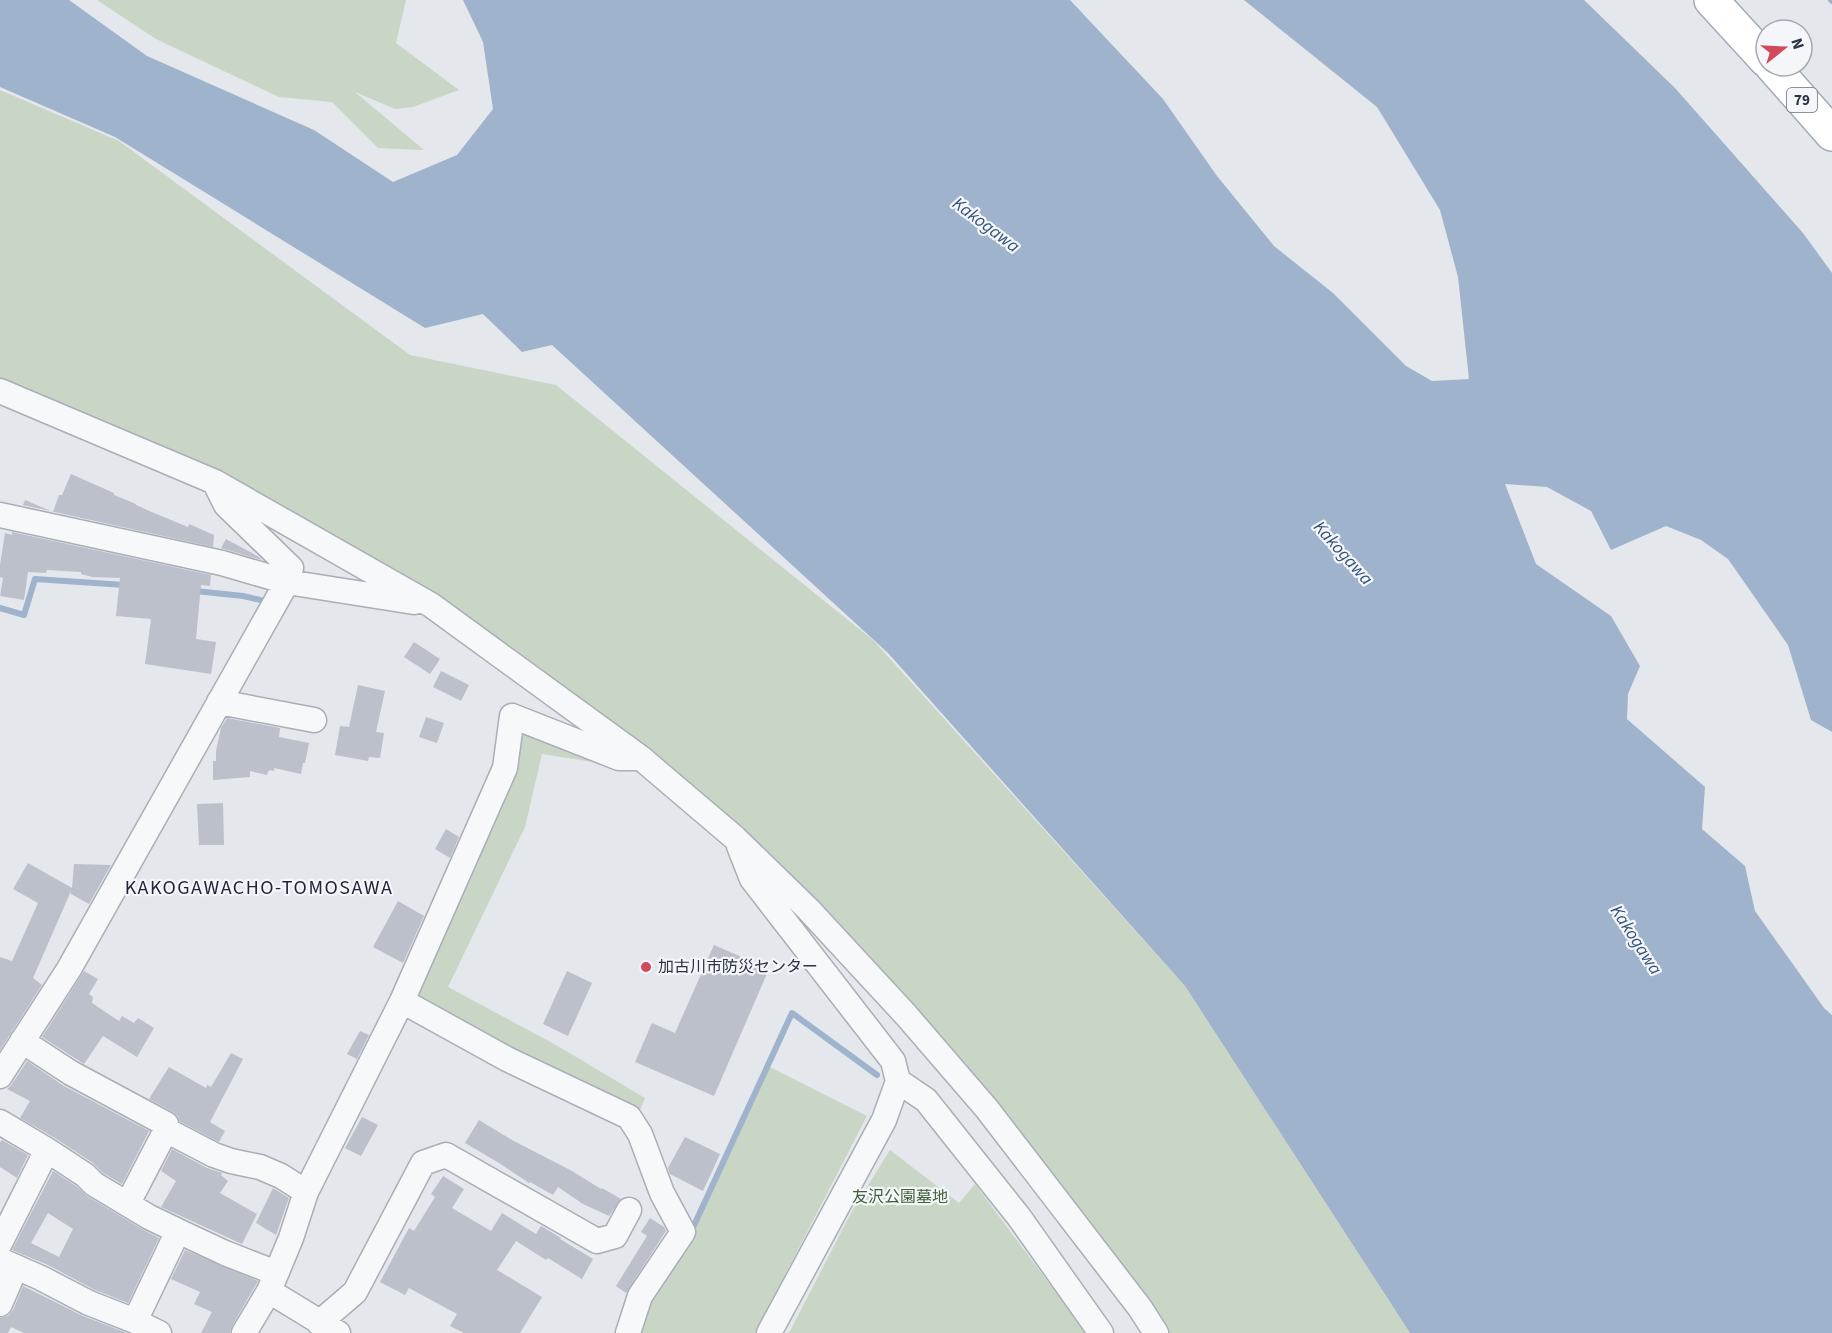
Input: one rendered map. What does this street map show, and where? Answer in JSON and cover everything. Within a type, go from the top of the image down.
[{"type":"main road","points":[[1711,0],[1754,47]]},
{"type":"main road","name":"79","points":[[1783,78],[1832,134]]},
{"type":"street","points":[[0,391],[215,483],[431,605],[641,758],[735,838],[808,909],[906,1016],[987,1109],[1140,1308],[1156,1333]]},
{"type":"street","points":[[0,1076],[69,969],[287,582],[291,568],[226,505],[215,483]]},
{"type":"street","points":[[0,515],[222,563],[287,582],[431,605]]},
{"type":"street","points":[[219,702],[314,720]]},
{"type":"street","points":[[244,1333],[272,1282],[291,1238],[306,1192],[402,1001],[505,768],[512,716],[619,758],[641,758]]},
{"type":"street","points":[[735,838],[752,879],[892,1061],[898,1081],[884,1120],[769,1333]]},
{"type":"street","points":[[402,1001],[507,1059],[629,1117],[640,1134],[662,1193],[683,1233],[640,1296],[627,1333]]},
{"type":"street","points":[[22,1041],[71,1073],[166,1124],[166,1130],[128,1203]]},
{"type":"street","points":[[898,1081],[926,1100],[1019,1217],[1101,1333]]},
{"type":"street","points":[[0,1122],[48,1150],[85,1175],[94,1184],[149,1217],[225,1252],[272,1282],[329,1328],[355,1292],[423,1163],[446,1155],[597,1241],[615,1236],[629,1209]]},
{"type":"street","points":[[166,1130],[214,1155],[260,1167],[281,1176],[306,1192]]},
{"type":"street","points":[[0,1243],[48,1150]]},
{"type":"street","points":[[0,1304],[8,1263],[89,1304],[148,1329],[178,1231]]},
{"type":"green space","points":[[97,0],[406,0],[396,43],[459,90],[413,107],[395,109],[355,92],[424,150],[378,148],[332,102],[279,97],[156,39]]},
{"type":"green space","points":[[0,90],[119,141],[410,355],[556,385],[874,641],[1185,986],[1410,1333],[1168,1333],[1150,1305],[704,798],[632,736],[524,657],[412,582],[0,385]]},
{"type":"green space","points":[[520,724],[612,765],[542,754],[525,827],[448,987],[556,1045],[645,1098],[637,1118],[411,1001]]},
{"type":"green space","points":[[770,1067],[867,1116],[755,1333],[637,1333],[645,1305],[686,1245]]},
{"type":"green space","name":"友沢公園墓地","points":[[890,1150],[959,1203],[975,1184],[1086,1333],[789,1333],[852,1211]]},
{"type":"water","name":"Kakogawa","points":[[0,0],[69,0],[147,56],[314,130],[393,182],[457,155],[493,109],[483,42],[463,0],[1070,0],[1163,99],[1217,176],[1274,246],[1333,293],[1406,366],[1432,381],[1469,379],[1458,277],[1440,210],[1377,107],[1244,0],[1584,0],[1675,88],[1803,233],[1832,273],[1832,732],[1811,720],[1788,645],[1728,559],[1701,540],[1666,526],[1611,550],[1591,511],[1547,487],[1505,484],[1536,564],[1611,616],[1640,666],[1628,694],[1627,719],[1705,787],[1702,829],[1745,866],[1755,911],[1824,1008],[1832,1015],[1832,1333],[1410,1333],[1185,986],[888,653],[552,345],[522,352],[483,314],[425,328],[115,137],[0,87]]},
{"type":"building","points":[[71,474],[154,513],[214,535],[213,547],[53,512],[59,495],[62,495]]},
{"type":"building","points":[[25,500],[51,511],[23,505]]},
{"type":"building","points":[[12,532],[211,575],[210,586],[201,585],[196,639],[216,642],[211,674],[145,664],[151,619],[116,616],[120,578],[92,577],[81,574],[81,572],[47,570],[46,573],[28,572],[24,600],[0,596],[3,578],[0,577],[0,565],[5,533],[12,535]]},
{"type":"building","points":[[226,539],[259,557],[262,560],[221,548]]},
{"type":"building","points":[[414,642],[440,659],[430,674],[404,657]]},
{"type":"building","points":[[441,671],[469,685],[461,701],[433,687]]},
{"type":"building","points":[[358,685],[385,691],[376,732],[384,733],[380,758],[369,757],[368,761],[335,755],[340,726],[349,727]]},
{"type":"building","points":[[426,717],[444,723],[437,743],[419,737]]},
{"type":"building","points":[[227,718],[280,728],[279,737],[309,743],[301,774],[274,768],[274,771],[269,770],[267,775],[250,771],[250,777],[213,780],[213,761],[216,761],[221,728]]},
{"type":"building","points":[[223,803],[224,845],[199,845],[197,804]]},
{"type":"building","points":[[446,829],[459,837],[450,858],[435,849]]},
{"type":"building","points":[[28,863],[72,888],[74,864],[111,865],[89,904],[71,894],[71,891],[33,978],[42,985],[0,1050],[0,957],[12,961],[38,903],[13,889]]},
{"type":"building","points":[[398,901],[424,916],[403,963],[373,947]]},
{"type":"building","name":"加古川市防災センター","points":[[714,945],[769,969],[714,1096],[635,1062],[652,1023],[675,1033]]},
{"type":"building","points":[[84,971],[98,979],[89,994],[93,997],[92,1003],[119,1021],[122,1016],[134,1023],[138,1018],[154,1028],[137,1057],[103,1036],[84,1064],[42,1037]]},
{"type":"building","points":[[567,971],[592,983],[568,1036],[543,1024]]},
{"type":"building","points":[[360,1031],[369,1035],[357,1059],[347,1054]]},
{"type":"building","points":[[231,1053],[243,1059],[210,1122],[225,1131],[219,1142],[179,1121],[178,1116],[173,1112],[149,1099],[169,1067],[206,1088],[207,1085],[211,1087]]},
{"type":"building","points":[[27,1061],[64,1086],[149,1131],[122,1184],[55,1138],[20,1118],[30,1101],[7,1089]]},
{"type":"building","points":[[362,1117],[378,1125],[361,1156],[345,1148]]},
{"type":"building","points":[[479,1120],[621,1199],[609,1216],[583,1204],[558,1187],[553,1195],[529,1183],[465,1143]]},
{"type":"building","points":[[685,1137],[720,1154],[703,1191],[670,1174],[668,1168]]},
{"type":"building","points":[[2,1140],[28,1155],[17,1178],[0,1167],[0,1142]]},
{"type":"building","points":[[172,1149],[207,1168],[222,1173],[221,1175],[228,1181],[220,1193],[257,1214],[242,1244],[161,1207],[176,1181],[161,1171]]},
{"type":"building","points":[[53,1171],[87,1196],[159,1238],[128,1303],[95,1290],[48,1265],[12,1250]],"holes":[[[48,1213],[73,1229],[59,1257],[31,1243]]]},
{"type":"building","points":[[443,1176],[464,1189],[452,1208],[491,1231],[502,1213],[536,1234],[541,1226],[593,1259],[582,1279],[516,1241],[497,1270],[542,1297],[520,1333],[464,1333],[450,1326],[457,1314],[409,1288],[405,1295],[380,1282],[409,1228],[414,1231],[435,1197],[431,1194]]},
{"type":"building","points":[[273,1188],[289,1198],[276,1235],[256,1223]]},
{"type":"building","points":[[650,1218],[664,1227],[666,1231],[626,1293],[616,1286],[647,1236],[641,1232]]},
{"type":"building","points":[[185,1250],[258,1281],[230,1333],[201,1333],[212,1312],[194,1304],[200,1292],[171,1279]]},
{"type":"building","points":[[23,1286],[83,1316],[127,1333],[24,1333],[11,1327],[8,1333],[0,1333],[0,1318],[8,1316],[13,1310]]},
{"type":"waterway","points":[[0,608],[24,615],[35,579],[125,585]]},
{"type":"waterway","points":[[195,591],[243,596],[269,602]]},
{"type":"waterway","points":[[690,1234],[792,1013],[877,1075]]},
{"type":"place","name":"加古川市防災センター","points":[[646,967]]},
{"type":"district","name":"KAKOGAWACHO-TOMOSAWA","points":[[259,888]]}]
